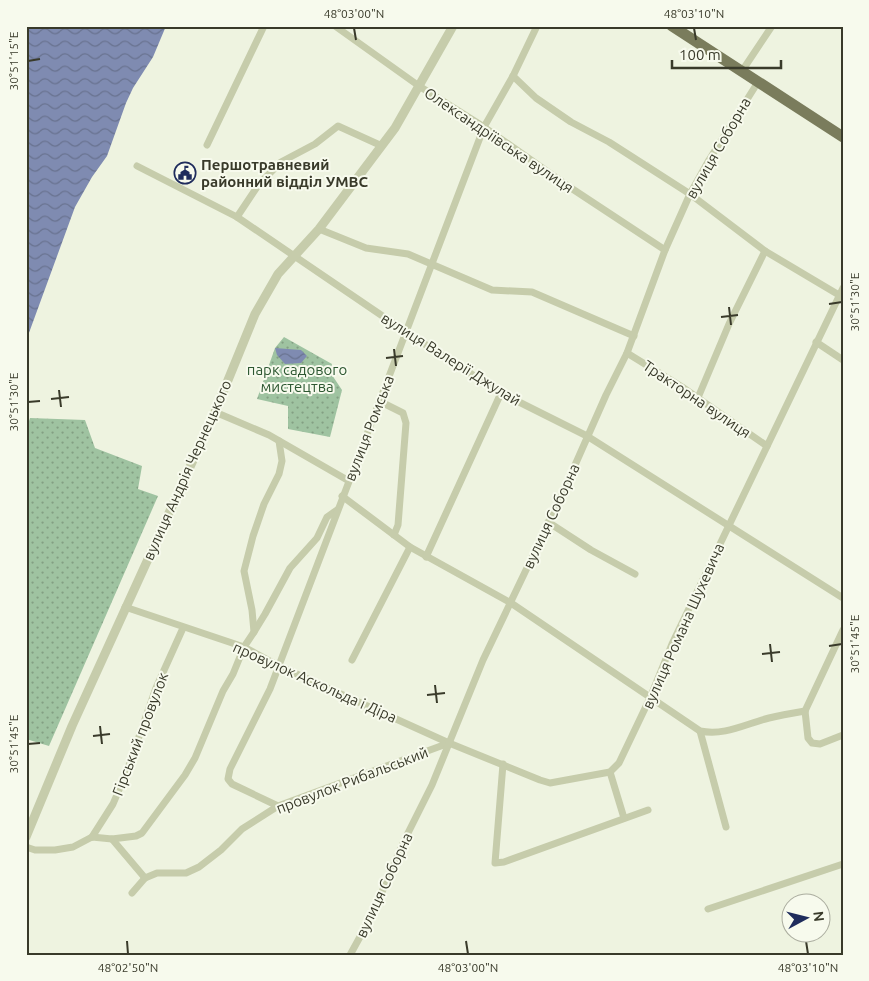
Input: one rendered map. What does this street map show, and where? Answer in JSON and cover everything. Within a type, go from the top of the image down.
[{"type":"main road","points":[[672,26],[843,137]]},
{"type":"street","points":[[207,144],[264,26]]},
{"type":"street","name":"Олександріївська вулиця","points":[[335,26],[419,86],[484,126],[570,188],[665,250]]},
{"type":"street","name":"вулиця Андрія Чернецького","points":[[26,837],[125,606],[215,412],[255,314],[278,274],[319,229],[382,146],[453,26]]},
{"type":"street","name":"вулиця Ромська","points":[[278,806],[232,784],[228,779],[230,769],[270,689],[484,126],[513,76],[537,26]]},
{"type":"street","points":[[742,71],[772,26]]},
{"type":"street","points":[[513,76],[536,98],[571,122],[609,142],[690,194],[765,251],[839,295]]},
{"type":"street","name":"вулиця Соборна","points":[[350,955],[372,915],[404,840],[432,785],[483,660],[627,353],[665,250],[690,194],[758,82]]},
{"type":"street","points":[[237,217],[259,184],[281,162],[315,144],[338,126],[382,146]]},
{"type":"street","name":"вулиця Валерії Джулай","points":[[136,166],[237,217],[501,394],[587,436],[843,598]]},
{"type":"street","points":[[319,229],[366,248],[408,254],[492,290],[532,292],[634,336]]},
{"type":"street","points":[[698,400],[729,324],[765,251]]},
{"type":"street","name":"вулиця Романа Шухевича","points":[[610,772],[619,763],[650,698],[672,644],[843,288]]},
{"type":"street","points":[[816,342],[843,360]]},
{"type":"street","name":"Тракторна вулиця","points":[[627,353],[682,387],[766,446]]},
{"type":"street","points":[[426,557],[501,394]]},
{"type":"street","points":[[380,401],[403,413],[406,423],[398,525],[394,535]]},
{"type":"street","points":[[215,412],[279,441],[348,481]]},
{"type":"street","points":[[254,632],[252,610],[244,571],[264,504],[280,474],[282,461],[279,441]]},
{"type":"street","points":[[342,496],[410,547],[511,603],[700,731],[709,733],[726,732],[769,718],[805,711]]},
{"type":"street","points":[[26,847],[35,850],[55,850],[73,847],[92,837],[112,839],[136,836],[142,833],[195,758],[212,715],[244,647],[265,614],[290,568],[317,538],[327,517],[339,509]]},
{"type":"street","points":[[548,522],[591,550],[635,574]]},
{"type":"street","points":[[352,660],[410,547]]},
{"type":"street","name":"провулок Аскольда і Діра","points":[[125,606],[183,628],[244,647],[279,666],[503,764]]},
{"type":"street","name":"Гірський провулок","points":[[92,837],[113,804],[156,688],[183,628]]},
{"type":"street","points":[[843,630],[805,711],[808,738],[812,744],[820,744],[843,735]]},
{"type":"street","points":[[700,731],[726,827]]},
{"type":"street","name":"провулок Рибальський","points":[[145,878],[157,874],[186,873],[199,868],[242,829],[278,806],[450,742]]},
{"type":"street","points":[[624,818],[610,772],[550,783],[503,764],[495,863],[504,862],[648,810]]},
{"type":"street","points":[[112,839],[145,878],[132,894]]},
{"type":"street","points":[[708,909],[843,864]]},
{"type":"green space","name":"парк садового мистецтва","points":[[284,337],[332,364],[330,372],[342,390],[330,437],[288,429],[288,406],[257,399],[275,348]]},
{"type":"green space","points":[[30,418],[85,420],[95,448],[142,466],[138,489],[158,496],[49,746],[26,739],[26,430]]},
{"type":"water","points":[[26,26],[166,26],[153,57],[133,88],[126,103],[107,156],[92,177],[75,207],[26,341]]},
{"type":"water","points":[[275,348],[301,350],[307,356],[301,363],[285,364],[277,355]]},
{"type":"place","name":"Першотравневий районний відділ УМВС","points":[[185,173]]}]
